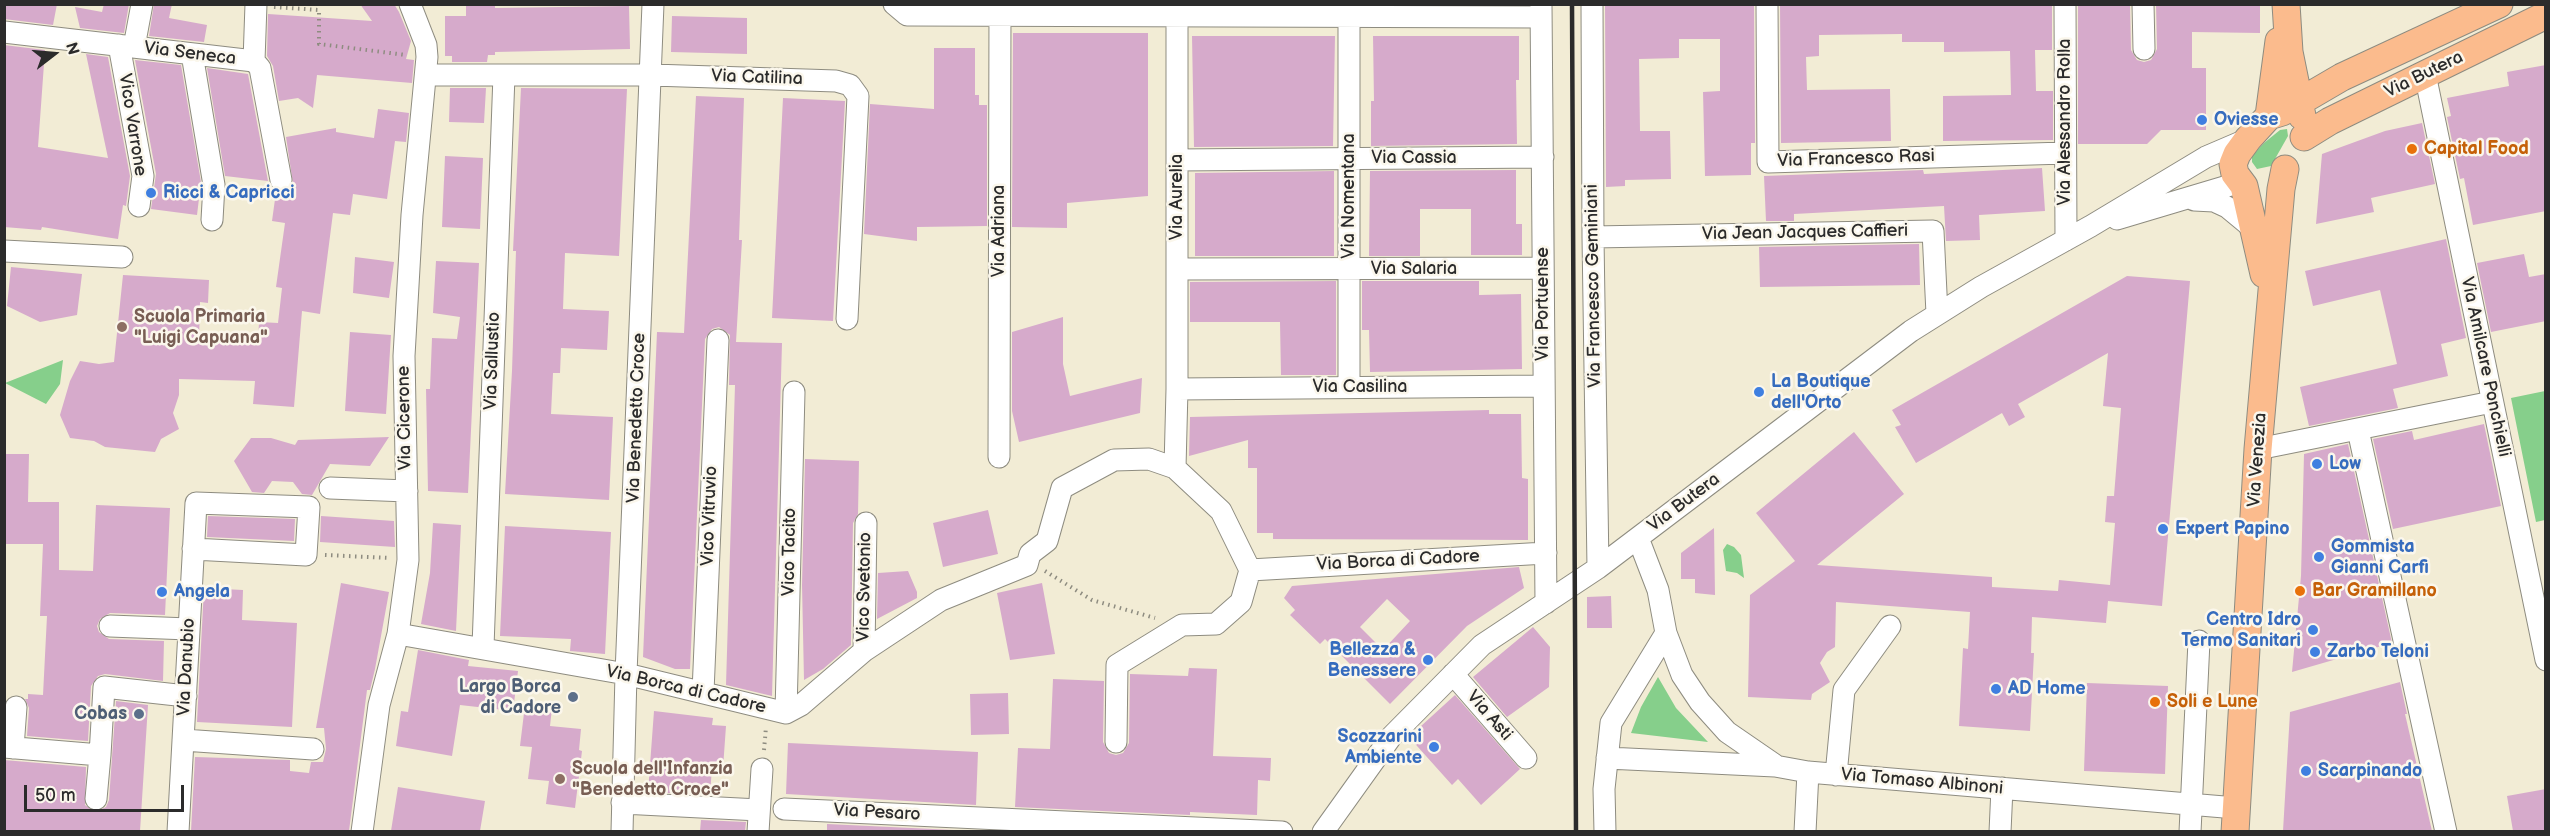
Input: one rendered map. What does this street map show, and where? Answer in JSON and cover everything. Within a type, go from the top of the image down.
[{"type":"main road","points":[[2242,184],[2253,189],[2261,187],[2268,184],[2285,168],[2291,117],[2285,4]]},
{"type":"main road","points":[[2285,4],[2291,117]]},
{"type":"main road","name":"Via Butera","points":[[2291,117],[2342,77],[2499,4]]},
{"type":"main road","name":"Via Butera","points":[[2291,117],[2330,121],[2546,15]]},
{"type":"main road","points":[[2289,52],[2305,74],[2316,79],[2329,80],[2342,77]]},
{"type":"main road","points":[[2271,305],[2256,231],[2242,184],[2235,174],[2233,164],[2248,139],[2291,117]]},
{"type":"main road","name":"Via Venezia","points":[[2235,820],[2258,449],[2281,189],[2285,168]]},
{"type":"street","points":[[127,46],[142,4]]},
{"type":"street","name":"Via Cicerone","points":[[362,831],[379,705],[398,634],[408,560],[404,356],[412,215],[427,66],[426,45],[410,4]]},
{"type":"street","name":"Via Benedetto Croce","points":[[622,831],[626,674],[652,75],[653,4]]},
{"type":"street","points":[[894,4],[907,15],[999,10],[1541,11]]},
{"type":"street","name":"Via Francesco Geminiani","points":[[1592,4],[1598,568]]},
{"type":"street","name":"Via Francesco Rasi","points":[[1767,4],[1768,162],[2066,153]]},
{"type":"street","name":"Via Alessandro Rolla","points":[[2065,4],[2066,240]]},
{"type":"street","points":[[2143,4],[2144,49]]},
{"type":"street","points":[[254,61],[256,5]]},
{"type":"street","name":"Via Adriana","points":[[999,10],[999,457]]},
{"type":"street","name":"Via Aurelia","points":[[1175,468],[1177,10]]},
{"type":"street","name":"Via Nomentana","points":[[1349,10],[1349,387]]},
{"type":"street","name":"Via Portuense","points":[[1541,11],[1546,603]]},
{"type":"street","name":"Via Seneca","points":[[4,32],[254,61],[260,68],[281,180]]},
{"type":"street","name":"Vico Varrone","points":[[127,46],[143,176],[139,206]]},
{"type":"street","points":[[192,54],[214,186],[212,220]]},
{"type":"street","name":"Via Catilina","points":[[427,66],[504,75],[652,75],[836,81],[850,85],[858,96],[847,319]]},
{"type":"street","name":"Via Amilcare Ponchielli","points":[[2426,74],[2546,660]]},
{"type":"street","name":"Via Sallustio","points":[[483,647],[504,75]]},
{"type":"street","points":[[2091,226],[2206,157],[2248,139]]},
{"type":"street","name":"Via Cassia","points":[[1177,160],[1543,157]]},
{"type":"street","points":[[2091,226],[2242,184]]},
{"type":"street","points":[[2184,200],[2214,201],[2227,207],[2256,231]]},
{"type":"street","name":"Via Butera","points":[[1323,831],[1391,737],[1482,645],[1598,568],[1901,338],[1981,286],[2091,226]]},
{"type":"street","name":"Via Jean Jacques Caffieri","points":[[1593,237],[1933,231],[1937,314]]},
{"type":"street","points":[[4,251],[122,257]]},
{"type":"street","name":"Via Salaria","points":[[1177,269],[1543,268]]},
{"type":"street","name":"Vico Vitruvio","points":[[703,692],[718,340]]},
{"type":"street","name":"Via Casilina","points":[[1177,388],[1543,386]]},
{"type":"street","name":"Vico Tacito","points":[[777,711],[794,392]]},
{"type":"street","points":[[2258,449],[2492,402]]},
{"type":"street","points":[[2358,430],[2446,831]]},
{"type":"street","name":"Via Borca di Cadore","points":[[398,634],[483,647],[626,674],[777,711],[801,705],[864,651],[941,600],[1026,566],[1030,554],[1047,541],[1062,488],[1114,460],[1149,459],[1175,468],[1221,511],[1250,570],[1546,553]]},
{"type":"street","points":[[330,488],[406,491]]},
{"type":"street","name":"Via Danubio","points":[[178,831],[196,502],[309,507],[306,555]]},
{"type":"street","name":"Vico Svetonio","points":[[864,651],[866,523]]},
{"type":"street","points":[[1638,538],[1658,590],[1666,633],[1682,675],[1700,702],[1726,732],[1775,765]]},
{"type":"street","points":[[193,549],[306,555]]},
{"type":"street","points":[[1116,742],[1117,664],[1182,626],[1216,624],[1241,602],[1250,570]]},
{"type":"street","points":[[110,626],[189,629]]},
{"type":"street","points":[[1836,775],[1844,690],[1890,626]]},
{"type":"street","points":[[1605,831],[1604,789],[1611,723],[1666,633]]},
{"type":"street","points":[[2190,831],[2199,641]]},
{"type":"street","name":"Via Asti","points":[[1453,674],[1526,758]]},
{"type":"street","points":[[96,799],[104,687],[186,696]]},
{"type":"street","points":[[16,706],[9,747],[100,755]]},
{"type":"street","points":[[183,740],[313,749]]},
{"type":"street","name":"Via Tomaso Albinoni","points":[[1607,758],[1775,765],[1836,775],[2191,804],[2235,820]]},
{"type":"street","points":[[758,831],[762,769]]},
{"type":"street","points":[[1805,831],[1808,772]]},
{"type":"street","points":[[2000,831],[2002,788]]},
{"type":"street","points":[[622,803],[759,810]]},
{"type":"street","name":"Via Pesaro","points":[[784,809],[1282,831]]},
{"type":"path","points":[[256,5],[319,10],[319,44],[427,66]]},
{"type":"path","points":[[306,555],[363,556]]},
{"type":"path","points":[[1026,566],[1049,572],[1092,600],[1182,626]]},
{"type":"path","points":[[762,769],[777,711]]},
{"type":"green space","points":[[2287,129],[2288,136],[2271,166],[2257,169],[2252,162],[2252,156],[2280,130]]},
{"type":"green space","points":[[63,360],[60,384],[46,404],[5,383]]},
{"type":"green space","points":[[2545,391],[2545,520],[2536,522],[2511,398]]},
{"type":"green space","points":[[1727,544],[1734,547],[1741,555],[1744,578],[1737,573],[1726,571],[1723,550]]},
{"type":"green space","points":[[1658,677],[1676,708],[1708,742],[1631,733],[1641,707]]},
{"type":"building","points":[[4,4],[57,4],[53,25],[4,19]]},
{"type":"building","points":[[104,4],[129,4],[124,33],[80,28],[75,7],[102,12]]},
{"type":"building","points":[[154,4],[172,4],[169,18],[207,25],[204,42],[149,36]]},
{"type":"building","points":[[360,4],[394,4],[411,41],[406,59],[414,60],[412,83],[317,75],[313,108],[298,98],[279,101],[273,66],[267,56],[268,14],[372,21]]},
{"type":"building","points":[[466,4],[495,4],[495,8],[629,6],[630,49],[495,52],[495,55],[488,55],[487,62],[452,62],[452,56],[445,56],[445,16],[466,16]]},
{"type":"building","points":[[1605,4],[1754,4],[1755,143],[1751,143],[1751,175],[1705,176],[1703,92],[1720,91],[1720,39],[1679,39],[1679,58],[1639,59],[1640,131],[1670,131],[1671,179],[1625,180],[1625,186],[1606,187]]},
{"type":"building","points":[[1780,4],[2052,4],[2052,50],[2035,50],[2036,91],[2053,91],[2053,140],[1943,141],[1943,96],[2011,95],[2010,51],[1944,52],[1944,42],[1902,42],[1902,34],[1819,35],[1819,56],[1806,57],[1807,90],[1890,89],[1891,141],[1781,143]]},
{"type":"building","points":[[2078,4],[2130,4],[2131,50],[2137,60],[2144,62],[2151,60],[2157,49],[2156,4],[2260,4],[2260,33],[2192,32],[2192,68],[2206,68],[2206,130],[2161,130],[2147,144],[2078,144]]},
{"type":"building","points":[[672,16],[747,18],[747,54],[671,52]]},
{"type":"building","points":[[1013,33],[1148,33],[1148,196],[1067,203],[1067,228],[1012,227]]},
{"type":"building","points":[[1192,36],[1335,36],[1333,146],[1194,147]]},
{"type":"building","points":[[1373,36],[1519,36],[1519,80],[1516,80],[1517,144],[1371,146],[1371,101],[1374,101]]},
{"type":"building","points":[[4,45],[45,50],[38,147],[108,158],[86,54],[108,57],[130,176],[118,239],[42,227],[41,230],[4,227]]},
{"type":"building","points":[[934,48],[975,48],[975,95],[979,95],[979,105],[987,105],[987,226],[917,227],[917,241],[864,234],[870,104],[934,109]]},
{"type":"building","points":[[135,60],[181,65],[201,182],[197,215],[151,209],[156,174]]},
{"type":"building","points":[[2546,65],[2546,211],[2473,225],[2464,178],[2460,179],[2447,117],[2451,116],[2447,98],[2509,86],[2507,72]]},
{"type":"building","points":[[207,68],[248,74],[268,181],[225,176]]},
{"type":"building","points":[[450,88],[486,88],[484,123],[449,122]]},
{"type":"building","points":[[521,88],[627,89],[619,256],[565,253],[563,309],[609,311],[607,350],[561,348],[560,373],[553,373],[551,414],[613,417],[609,500],[505,494],[512,371],[516,251],[513,251]]},
{"type":"building","points":[[696,96],[744,98],[739,240],[742,240],[736,342],[782,343],[772,696],[726,685],[735,385],[729,385],[730,335],[719,327],[712,329],[705,339],[690,669],[675,669],[643,657],[657,332],[684,333]]},
{"type":"building","points":[[783,98],[845,101],[833,321],[772,318]]},
{"type":"building","points":[[378,109],[409,113],[406,142],[395,141],[387,199],[353,194],[350,215],[333,213],[320,314],[302,311],[294,407],[253,404],[255,381],[179,379],[179,395],[173,413],[179,429],[161,439],[155,452],[105,447],[94,441],[70,438],[60,415],[70,381],[80,361],[99,364],[114,362],[123,275],[209,280],[208,303],[200,302],[199,342],[258,343],[259,322],[278,323],[282,288],[276,287],[285,223],[272,221],[276,192],[284,192],[293,184],[286,137],[336,128],[336,132],[374,138]]},
{"type":"building","points":[[2422,123],[2435,184],[2371,198],[2374,212],[2316,224],[2322,154],[2385,131]]},
{"type":"building","points":[[445,156],[483,158],[480,229],[442,227]]},
{"type":"building","points":[[2042,168],[2045,211],[1979,215],[1980,240],[1946,241],[1944,206],[1794,214],[1794,221],[1766,221],[1764,176],[1923,170],[1924,174]]},
{"type":"building","points":[[1516,170],[1516,224],[1522,224],[1522,255],[1471,255],[1471,209],[1420,209],[1420,256],[1369,256],[1370,171]]},
{"type":"building","points":[[1334,171],[1334,256],[1195,256],[1195,173]]},
{"type":"building","points":[[2446,239],[2466,338],[2441,344],[2448,376],[2393,389],[2398,408],[2309,426],[2300,387],[2397,364],[2380,290],[2313,306],[2305,271]]},
{"type":"building","points":[[1919,244],[1920,285],[1760,287],[1759,247]]},
{"type":"building","points":[[2524,254],[2529,277],[2546,274],[2546,321],[2491,332],[2477,263]]},
{"type":"building","points":[[355,257],[394,262],[389,298],[353,293]]},
{"type":"building","points":[[436,261],[479,263],[468,493],[428,491],[426,389],[430,389],[432,338],[457,339],[460,317],[433,313]]},
{"type":"building","points":[[11,267],[82,274],[77,315],[40,322],[7,306]]},
{"type":"building","points":[[2127,276],[2190,281],[2162,606],[2108,601],[2106,623],[2032,617],[2031,653],[2034,653],[2030,731],[1959,726],[1963,648],[1968,649],[1970,612],[1836,602],[1835,647],[1827,652],[1820,663],[1830,682],[1812,694],[1811,700],[1748,697],[1750,595],[1795,561],[1756,513],[1854,432],[1904,494],[1817,565],[1992,577],[1992,587],[2058,591],[2059,580],[2110,585],[2115,523],[2105,522],[2107,496],[2114,496],[2121,408],[2103,406],[2108,353],[2018,404],[2025,417],[2009,426],[2002,413],[1916,463],[1895,427],[1901,425],[1892,410]]},
{"type":"building","points":[[1336,281],[1336,375],[1281,375],[1280,322],[1190,322],[1190,282]]},
{"type":"building","points":[[1362,281],[1479,281],[1479,295],[1521,294],[1522,369],[1370,372],[1369,330],[1362,330]]},
{"type":"building","points":[[1063,317],[1063,364],[1070,396],[1142,378],[1140,413],[1019,442],[1012,411],[1012,332]]},
{"type":"building","points":[[350,332],[391,335],[386,414],[345,411]]},
{"type":"building","points":[[1489,410],[1489,414],[1521,414],[1522,478],[1528,479],[1528,540],[1273,539],[1273,533],[1257,533],[1257,468],[1248,468],[1248,440],[1189,456],[1190,417]]},
{"type":"building","points":[[2484,424],[2501,506],[2393,529],[2373,439],[2412,431],[2414,440]]},
{"type":"building","points":[[389,437],[370,466],[330,464],[312,495],[302,494],[293,482],[272,481],[264,493],[252,492],[234,461],[251,438],[271,438],[295,445],[298,440]]},
{"type":"building","points":[[2348,444],[2392,643],[2292,672],[2301,576],[2304,454]]},
{"type":"building","points":[[4,454],[29,454],[28,502],[59,502],[59,570],[93,571],[96,505],[170,508],[165,615],[110,613],[100,619],[97,626],[99,632],[109,639],[164,641],[163,681],[105,674],[98,676],[91,686],[88,741],[27,736],[29,708],[25,699],[28,699],[28,694],[43,695],[47,616],[40,616],[43,544],[4,544]]},
{"type":"building","points":[[805,459],[859,461],[858,514],[853,523],[851,645],[823,669],[804,680],[802,585]]},
{"type":"building","points":[[988,510],[998,554],[943,567],[933,523]]},
{"type":"building","points":[[208,516],[295,519],[294,541],[207,537]]},
{"type":"building","points":[[321,516],[394,521],[395,547],[320,542]]},
{"type":"building","points":[[433,523],[461,525],[456,631],[421,624],[430,573]]},
{"type":"building","points":[[505,526],[611,532],[605,654],[570,651],[571,639],[500,636]]},
{"type":"building","points":[[1714,528],[1715,595],[1695,593],[1695,579],[1681,579],[1681,553]]},
{"type":"building","points":[[1519,567],[1524,588],[1467,626],[1390,704],[1325,639],[1320,644],[1290,615],[1295,610],[1284,598],[1292,586]],"holes":[[[1387,599],[1410,621],[1383,650],[1360,627]]]},
{"type":"building","points":[[908,571],[917,592],[917,598],[877,619],[878,573]]},
{"type":"building","points":[[341,583],[389,592],[375,669],[370,690],[367,690],[349,831],[191,831],[195,757],[290,760],[290,771],[309,773],[311,762],[323,762],[326,749],[324,728],[316,728]]},
{"type":"building","points":[[1042,583],[1055,654],[1010,660],[997,593]]},
{"type":"building","points":[[204,588],[243,590],[242,620],[297,623],[292,727],[197,722]]},
{"type":"building","points":[[1611,596],[1612,628],[1587,628],[1587,597]]},
{"type":"building","points":[[1533,627],[1550,647],[1549,687],[1507,717],[1473,677]]},
{"type":"building","points":[[418,650],[469,660],[468,666],[518,671],[513,711],[460,705],[452,756],[396,746],[401,711],[408,712]]},
{"type":"building","points":[[1189,668],[1217,669],[1213,756],[1271,758],[1270,781],[1258,780],[1257,815],[1190,812],[1190,815],[1015,807],[1018,748],[1050,749],[1053,679],[1104,681],[1103,742],[1109,753],[1116,755],[1123,753],[1129,743],[1130,674],[1188,676]]},
{"type":"building","points":[[2400,682],[2407,714],[2405,714],[2432,831],[2283,831],[2290,712]]},
{"type":"building","points":[[2087,683],[2168,686],[2165,774],[2084,771]]},
{"type":"building","points":[[1008,693],[1009,734],[971,735],[970,694]]},
{"type":"building","points":[[1455,695],[1520,769],[1481,805],[1458,779],[1452,785],[1409,737]]},
{"type":"building","points":[[116,701],[148,705],[140,831],[4,831],[4,760],[86,767],[85,805],[95,812],[106,807],[109,800]]},
{"type":"building","points":[[525,705],[552,708],[550,726],[581,729],[579,750],[582,751],[575,808],[546,804],[549,781],[528,779],[532,747],[520,746]]},
{"type":"building","points":[[654,711],[713,718],[712,725],[726,726],[723,768],[712,767],[710,795],[648,792]]},
{"type":"building","points":[[788,743],[978,752],[976,805],[786,794]]},
{"type":"building","points":[[398,787],[485,801],[480,831],[391,831]]},
{"type":"building","points":[[2546,789],[2546,831],[2513,831],[2507,796]]},
{"type":"building","points":[[701,820],[746,822],[745,831],[700,831]]},
{"type":"building","points":[[827,824],[975,831],[827,831]]},
{"type":"railway","points":[[1572,4],[1576,832]]},
{"type":"place","name":"Oviesse","points":[[2202,120]]},
{"type":"place","name":"Capital Food","points":[[2412,149]]},
{"type":"place","name":"Ricci & Capricci","points":[[151,193]]},
{"type":"place","name":"Scuola Primaria \"Luigi Capuana\"","points":[[122,327]]},
{"type":"place","name":"La Boutique dell'Orto","points":[[1759,392]]},
{"type":"place","name":"Low","points":[[2317,464]]},
{"type":"place","name":"Expert Papino","points":[[2163,529]]},
{"type":"place","name":"Gommista Gianni Carfi","points":[[2319,557]]},
{"type":"place","name":"Bar Gramillano","points":[[2300,591]]},
{"type":"place","name":"Angela","points":[[162,592]]},
{"type":"place","name":"Centro Idro Termo Sanitari","points":[[2313,630]]},
{"type":"place","name":"Zarbo Teloni","points":[[2315,652]]},
{"type":"place","name":"Bellezza & Benessere","points":[[1428,660]]},
{"type":"place","name":"AD Home","points":[[1996,689]]},
{"type":"place","name":"Largo Borca di Cadore","points":[[573,697]]},
{"type":"place","name":"Soli e Lune","points":[[2155,702]]},
{"type":"place","name":"Cobas","points":[[139,714]]},
{"type":"place","name":"Scozzarini Ambiente","points":[[1434,747]]},
{"type":"place","name":"Scarpinando","points":[[2306,771]]},
{"type":"place","name":"Scuola dell'Infanzia \"Benedetto Croce\"","points":[[560,779]]}]
